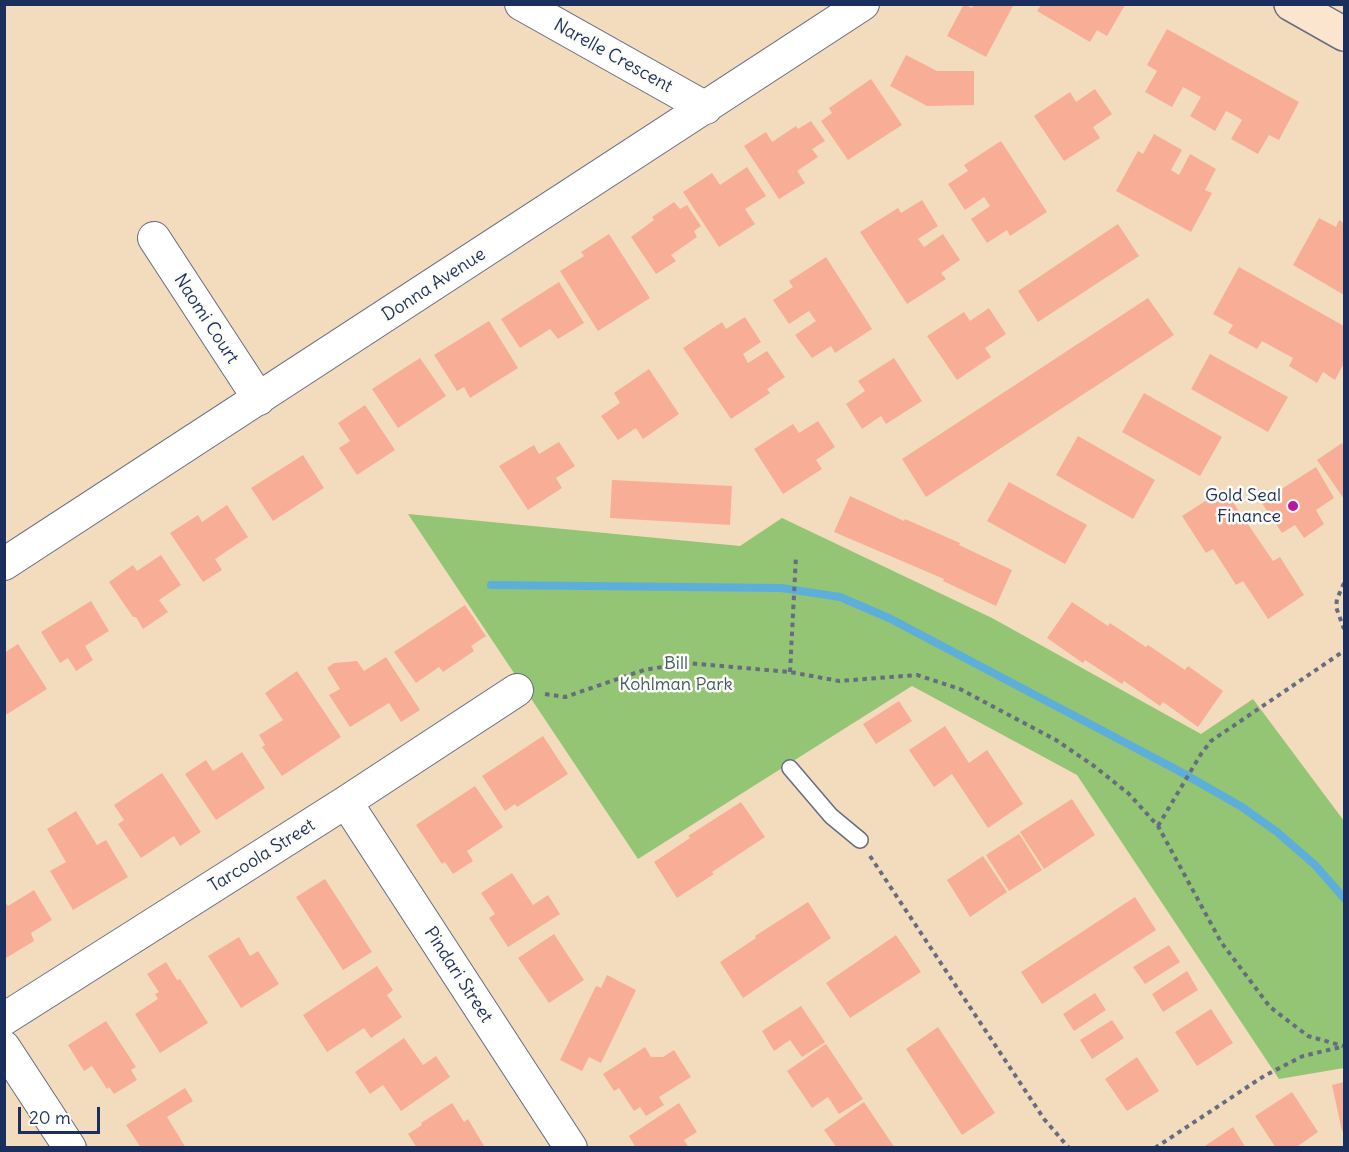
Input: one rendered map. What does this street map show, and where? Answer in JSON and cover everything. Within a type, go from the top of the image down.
[{"type":"main road","points":[[1291,4],[1344,34]]},
{"type":"street","name":"Narelle Crescent","points":[[521,4],[706,108]]},
{"type":"street","name":"Donna Avenue","points":[[4,564],[863,4]]},
{"type":"street","name":"Naomi Court","points":[[154,238],[259,399]]},
{"type":"street","name":"Tarcoola Street","points":[[4,1019],[517,690]]},
{"type":"street","name":"Pindari Street","points":[[345,802],[571,1148]]},
{"type":"street","points":[[4,1047],[70,1148]]},
{"type":"lane","points":[[790,768],[831,816],[860,840]]},
{"type":"path","points":[[790,672],[796,556]]},
{"type":"path","points":[[1344,583],[1336,607],[1344,629]]},
{"type":"path","points":[[1158,826],[1211,741],[1344,651]]},
{"type":"path","points":[[517,690],[565,697],[644,670],[687,663],[790,672],[838,681],[917,675],[960,689],[1056,740],[1129,794],[1158,826],[1221,942],[1270,1007],[1308,1036],[1344,1046]]},
{"type":"path","points":[[860,840],[1044,1119],[1069,1148]]},
{"type":"path","points":[[1155,1148],[1264,1076],[1303,1056],[1344,1046]]},
{"type":"green space","name":"Bill Kohlman Park","points":[[408,514],[740,546],[782,518],[992,618],[1201,734],[1253,699],[1344,821],[1344,1068],[1279,1079],[1077,775],[912,686],[638,859]]},
{"type":"building","points":[[964,4],[972,8],[974,4],[1014,4],[986,57],[947,36]]},
{"type":"building","points":[[1041,5],[1125,5],[1107,36],[1097,30],[1090,42],[1037,11]]},
{"type":"building","points":[[1167,29],[1299,102],[1279,140],[1269,135],[1258,154],[1231,139],[1242,120],[1234,115],[1226,111],[1215,131],[1190,116],[1201,97],[1183,87],[1172,107],[1145,92],[1157,71],[1147,65]]},
{"type":"building","points":[[906,55],[937,71],[974,71],[974,105],[927,106],[890,86]]},
{"type":"building","points":[[871,79],[902,125],[848,160],[821,121],[832,113],[829,108]]},
{"type":"building","points":[[1095,89],[1112,114],[1093,127],[1100,138],[1064,161],[1034,116],[1070,92],[1076,102]]},
{"type":"building","points":[[811,121],[825,141],[812,149],[818,157],[797,171],[805,183],[779,199],[744,146],[766,132],[772,142],[796,126],[798,129]]},
{"type":"building","points":[[1154,134],[1182,150],[1171,170],[1179,175],[1190,154],[1216,169],[1205,190],[1212,193],[1191,232],[1116,191],[1138,151],[1143,154]]},
{"type":"building","points":[[1001,141],[1047,212],[1010,236],[1007,230],[987,243],[971,219],[990,206],[984,197],[965,210],[948,184],[968,171],[964,165]]},
{"type":"building","points":[[747,167],[766,196],[745,209],[755,224],[719,247],[683,192],[712,173],[720,185]]},
{"type":"building","points":[[922,200],[938,226],[918,239],[924,247],[943,234],[960,260],[941,273],[946,279],[907,304],[860,232],[898,208],[901,213]]},
{"type":"building","points":[[674,202],[680,209],[687,205],[701,226],[694,231],[697,237],[671,255],[676,261],[656,274],[631,237],[654,220],[652,217]]},
{"type":"building","points":[[1319,218],[1336,227],[1339,220],[1344,223],[1344,295],[1293,265]]},
{"type":"building","points":[[1118,224],[1139,256],[1038,322],[1018,291]]},
{"type":"building","points":[[609,234],[650,298],[598,331],[560,271],[584,256],[581,252]]},
{"type":"building","points":[[826,257],[872,329],[835,353],[831,346],[812,358],[795,335],[816,321],[809,311],[789,324],[773,300],[793,287],[789,281]]},
{"type":"building","points":[[1239,267],[1344,326],[1344,363],[1335,380],[1323,372],[1317,383],[1289,366],[1293,358],[1262,341],[1257,349],[1228,333],[1233,325],[1213,314]]},
{"type":"building","points":[[559,282],[584,323],[558,339],[550,329],[520,348],[501,319]]},
{"type":"building","points":[[1148,298],[1174,335],[926,497],[902,459]]},
{"type":"building","points":[[989,308],[1006,334],[985,348],[991,357],[957,380],[927,336],[964,312],[970,321]]},
{"type":"building","points":[[745,317],[761,342],[743,354],[748,363],[767,351],[785,377],[767,389],[770,393],[731,419],[683,348],[722,322],[726,329]]},
{"type":"building","points":[[489,321],[518,368],[470,398],[464,387],[457,391],[434,355]]},
{"type":"building","points":[[1210,354],[1288,397],[1268,432],[1191,389]]},
{"type":"building","points":[[420,358],[446,396],[398,428],[372,389]]},
{"type":"building","points":[[894,358],[922,401],[886,424],[881,416],[862,429],[846,404],[865,391],[858,381]]},
{"type":"building","points":[[649,369],[679,414],[643,439],[636,428],[618,440],[601,416],[620,403],[614,393]]},
{"type":"building","points":[[1144,393],[1222,437],[1200,476],[1122,432]]},
{"type":"building","points":[[365,405],[395,450],[357,475],[339,448],[350,441],[338,423]]},
{"type":"building","points":[[818,421],[835,447],[816,460],[822,469],[783,494],[754,449],[793,424],[799,433]]},
{"type":"building","points":[[1078,436],[1155,480],[1133,519],[1056,475]]},
{"type":"building","points":[[559,442],[575,466],[556,478],[562,488],[528,510],[499,466],[534,445],[539,454]]},
{"type":"building","points":[[1342,443],[1344,447],[1344,499],[1317,460]]},
{"type":"building","points":[[303,455],[324,488],[273,521],[251,488]]},
{"type":"building","name":"Gold Seal Finance","points":[[1316,467],[1334,498],[1316,510],[1324,524],[1304,538],[1295,525],[1282,533],[1261,502]]},
{"type":"building","points":[[612,480],[732,486],[730,525],[610,518]]},
{"type":"building","points":[[1009,482],[1087,525],[1065,564],[987,521]]},
{"type":"building","points":[[1224,489],[1273,561],[1280,557],[1304,595],[1268,619],[1243,581],[1236,585],[1213,549],[1206,553],[1182,516]]},
{"type":"building","points":[[850,496],[960,543],[959,545],[1012,570],[996,606],[943,581],[944,579],[834,532]]},
{"type":"building","points":[[227,505],[248,537],[215,559],[222,570],[203,582],[170,533],[198,515],[202,522]]},
{"type":"building","points":[[161,555],[181,585],[159,600],[168,612],[143,629],[109,582],[133,565],[137,571]]},
{"type":"building","points":[[91,601],[109,631],[85,646],[93,660],[76,671],[68,658],[60,663],[41,632]]},
{"type":"building","points":[[1072,602],[1108,626],[1110,623],[1146,647],[1148,645],[1185,670],[1188,666],[1223,691],[1198,727],[1163,702],[1160,706],[1124,681],[1122,684],[1085,660],[1083,663],[1047,638]]},
{"type":"building","points":[[465,605],[486,636],[471,646],[474,651],[443,672],[439,667],[416,683],[394,652]]},
{"type":"building","points":[[18,644],[47,689],[4,716],[4,653]]},
{"type":"building","points":[[386,657],[420,710],[401,722],[389,703],[350,727],[329,695],[340,689],[327,668],[334,663],[357,661],[364,671]]},
{"type":"building","points":[[297,671],[341,737],[282,776],[262,747],[265,745],[259,735],[283,720],[265,693]]},
{"type":"building","points":[[899,701],[912,721],[876,744],[863,724]]},
{"type":"building","points":[[945,726],[969,763],[987,750],[1023,804],[988,828],[952,774],[934,787],[909,750]]},
{"type":"building","points":[[543,736],[568,774],[517,807],[515,804],[505,811],[482,776]]},
{"type":"building","points":[[242,752],[265,788],[216,820],[185,774],[206,760],[213,771]]},
{"type":"building","points":[[162,773],[201,832],[180,846],[174,836],[141,858],[118,824],[124,820],[114,805]]},
{"type":"building","points":[[475,786],[503,827],[467,851],[473,861],[453,874],[445,862],[442,864],[416,825]]},
{"type":"building","points":[[1072,799],[1095,835],[1044,869],[1020,832]]},
{"type":"building","points":[[741,802],[765,837],[677,898],[654,862],[690,838],[688,836]]},
{"type":"building","points":[[76,811],[97,845],[106,840],[128,877],[73,910],[50,871],[66,862],[47,829]]},
{"type":"building","points":[[1019,834],[1042,870],[1009,891],[986,855]]},
{"type":"building","points":[[983,856],[1007,892],[970,917],[947,880]]},
{"type":"building","points":[[512,873],[533,905],[548,895],[560,914],[508,947],[489,918],[495,914],[481,893]]},
{"type":"building","points":[[325,879],[372,952],[343,970],[296,897]]},
{"type":"building","points":[[34,890],[52,920],[31,933],[34,941],[6,958],[4,901],[8,906]]},
{"type":"building","points":[[1135,897],[1156,930],[1042,1004],[1021,972]]},
{"type":"building","points":[[808,902],[831,938],[743,998],[720,962]]},
{"type":"building","points":[[554,934],[584,980],[549,1003],[518,958]]},
{"type":"building","points":[[896,935],[921,972],[850,1018],[826,983]]},
{"type":"building","points":[[239,937],[250,956],[258,951],[279,984],[241,1008],[208,956]]},
{"type":"building","points":[[1169,945],[1180,962],[1145,984],[1133,967]]},
{"type":"building","points":[[166,962],[177,980],[180,979],[208,1023],[160,1053],[135,1014],[158,999],[155,994],[159,992],[147,974]]},
{"type":"building","points":[[377,966],[393,990],[387,995],[402,1017],[371,1038],[364,1028],[327,1052],[303,1015]]},
{"type":"building","points":[[1187,971],[1198,990],[1163,1012],[1152,994]]},
{"type":"building","points":[[607,975],[636,990],[601,1063],[589,1057],[582,1071],[560,1060],[596,986],[601,988]]},
{"type":"building","points":[[1095,993],[1106,1010],[1074,1031],[1063,1014]]},
{"type":"building","points":[[801,1006],[825,1042],[802,1057],[790,1040],[774,1051],[762,1031]]},
{"type":"building","points":[[1211,1009],[1233,1043],[1197,1066],[1175,1032]]},
{"type":"building","points":[[1112,1020],[1124,1038],[1092,1059],[1080,1040]]},
{"type":"building","points":[[106,1021],[136,1067],[131,1070],[137,1080],[114,1094],[109,1087],[107,1089],[92,1066],[84,1071],[68,1045]]},
{"type":"building","points":[[938,1027],[995,1113],[962,1135],[906,1049]]},
{"type":"building","points":[[404,1038],[423,1065],[436,1056],[450,1077],[401,1111],[383,1085],[370,1094],[355,1072]]},
{"type":"building","points":[[826,1044],[863,1099],[839,1114],[828,1097],[812,1108],[787,1071]]},
{"type":"building","points":[[645,1047],[651,1057],[663,1057],[674,1050],[691,1077],[659,1097],[664,1105],[646,1116],[640,1107],[634,1111],[619,1088],[614,1091],[603,1074]]},
{"type":"building","points":[[1137,1057],[1159,1091],[1127,1111],[1105,1079]]},
{"type":"building","points":[[1344,1082],[1344,1131],[1342,1131],[1332,1085]]},
{"type":"building","points":[[185,1088],[193,1101],[167,1117],[186,1148],[141,1148],[126,1125]]},
{"type":"building","points":[[1292,1092],[1318,1132],[1295,1148],[1276,1148],[1255,1116]]},
{"type":"building","points":[[864,1102],[895,1148],[837,1148],[824,1130]]},
{"type":"building","points":[[452,1103],[464,1122],[468,1119],[484,1146],[481,1148],[417,1148],[408,1134]]},
{"type":"building","points":[[679,1103],[697,1132],[684,1140],[689,1148],[636,1148],[629,1136]]},
{"type":"building","points":[[1233,1127],[1246,1148],[1202,1148]]},
{"type":"waterway","points":[[491,585],[781,588],[840,597],[889,618],[1179,771],[1242,807],[1277,832],[1315,865],[1344,898]]},
{"type":"place","name":"Gold Seal Finance","points":[[1293,506]]}]
